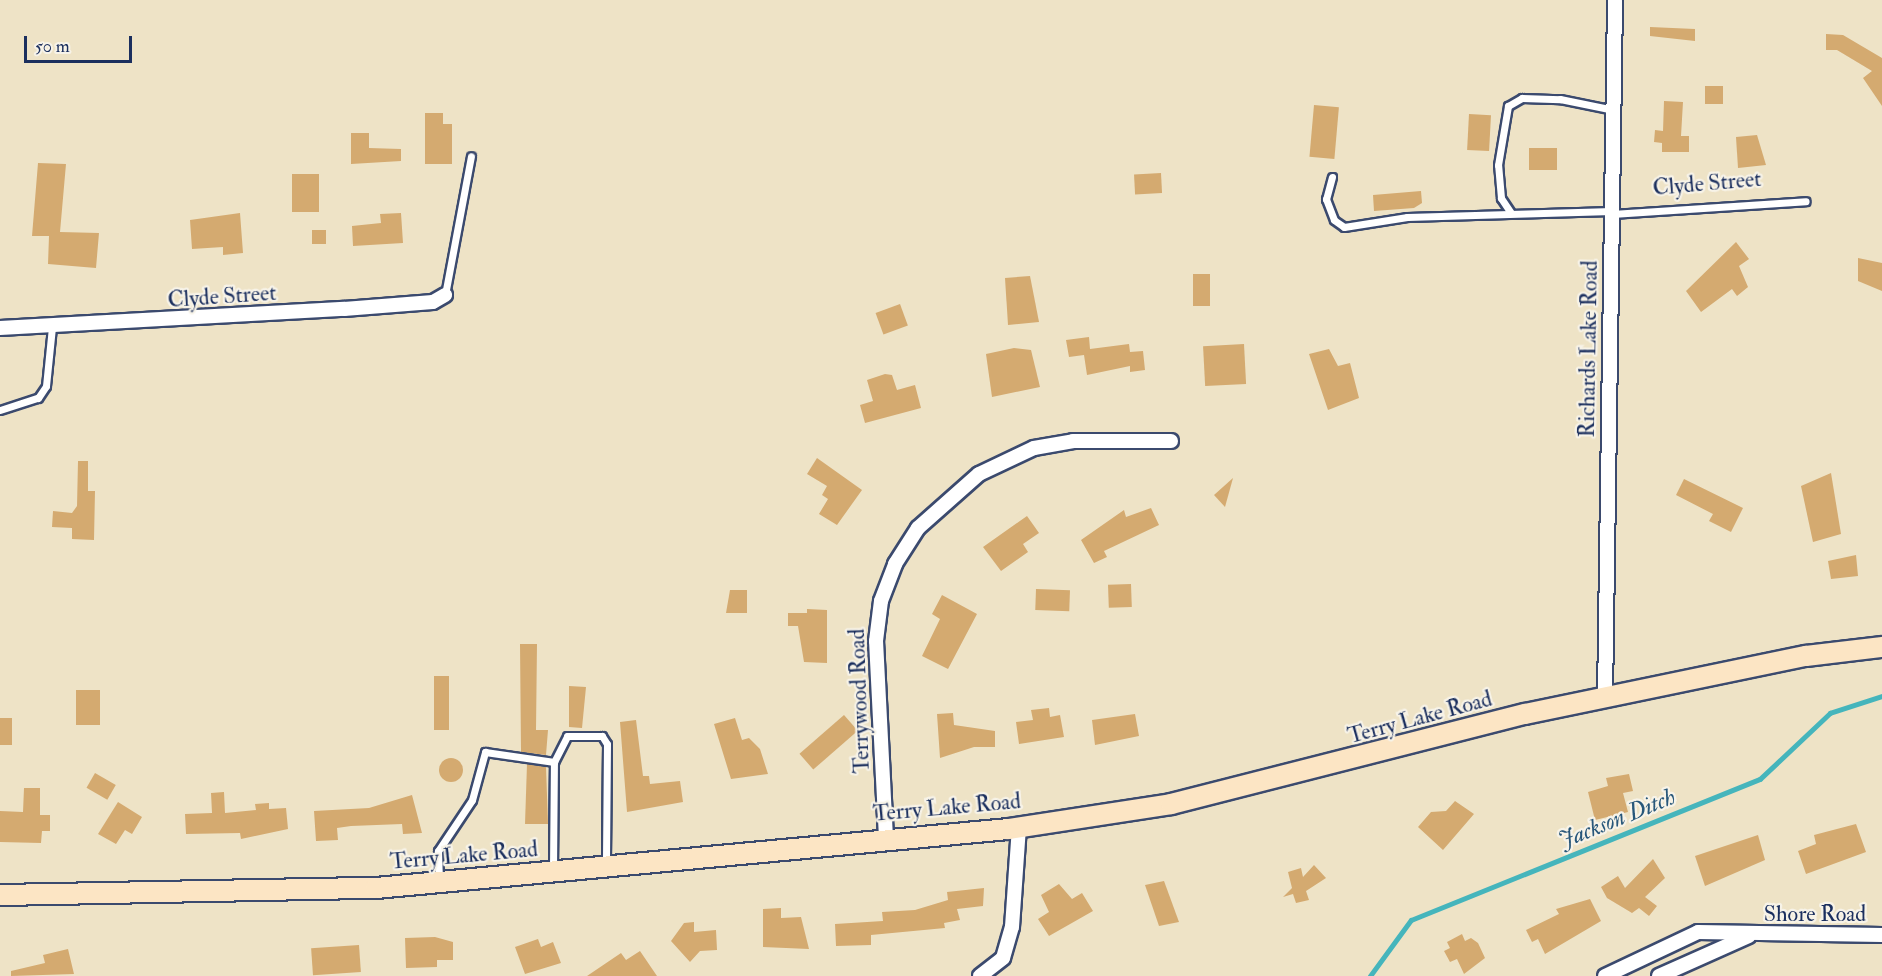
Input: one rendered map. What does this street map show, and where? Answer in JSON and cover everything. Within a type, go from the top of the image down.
[{"type":"main road","name":"Terry Lake Road","points":[[0,896],[207,895],[439,882],[1019,827],[1171,804],[1525,714],[1806,657],[1882,647]]},
{"type":"street","name":"Richards Lake Road","points":[[1605,699],[1615,0]]},
{"type":"street","name":"Clyde Street","points":[[0,328],[52,327],[344,309],[433,302],[445,295]]},
{"type":"street","name":"Terrywood Road","points":[[886,838],[876,640],[895,564],[918,528],[980,474],[1034,448],[1073,441],[1171,441]]},
{"type":"street","points":[[980,976],[1004,958],[1012,927],[1019,827]]},
{"type":"street","name":"Shore Road","points":[[1605,976],[1698,932],[1749,936],[1882,935]]},
{"type":"street","name":"Shore Road","points":[[1659,976],[1749,936]]},
{"type":"lane","points":[[1511,213],[1501,198],[1498,165],[1508,106],[1522,98],[1560,99],[1614,110]]},
{"type":"lane","points":[[445,295],[471,156]]},
{"type":"lane","name":"Clyde Street","points":[[1332,177],[1326,199],[1334,220],[1344,227],[1407,217],[1511,213],[1612,213],[1806,201]]},
{"type":"lane","points":[[0,410],[38,398],[46,386],[52,327]]},
{"type":"lane","points":[[553,872],[554,762],[567,736],[602,736],[607,744],[606,867]]},
{"type":"lane","points":[[439,882],[438,851],[472,800],[485,752],[554,762]]},
{"type":"building","points":[[1650,27],[1695,29],[1695,41],[1650,36]]},
{"type":"building","points":[[1826,34],[1843,35],[1882,58],[1882,106],[1863,78],[1872,71],[1837,50],[1826,50]]},
{"type":"building","points":[[1705,86],[1723,86],[1723,104],[1705,104]]},
{"type":"building","points":[[1664,101],[1683,102],[1681,136],[1689,136],[1689,152],[1662,152],[1662,143],[1654,142],[1655,130],[1663,131]]},
{"type":"building","points":[[1314,105],[1339,107],[1334,159],[1309,157]]},
{"type":"building","points":[[425,113],[443,113],[443,124],[452,124],[452,164],[425,164]]},
{"type":"building","points":[[1469,114],[1491,115],[1489,151],[1467,150]]},
{"type":"building","points":[[351,133],[369,133],[369,148],[401,149],[401,161],[351,164]]},
{"type":"building","points":[[1757,135],[1766,165],[1738,168],[1736,137]]},
{"type":"building","points":[[1529,148],[1557,148],[1557,170],[1529,170]]},
{"type":"building","points":[[38,163],[66,164],[60,232],[99,233],[96,268],[48,264],[49,236],[32,236]]},
{"type":"building","points":[[1161,173],[1162,193],[1135,194],[1134,174]]},
{"type":"building","points":[[292,174],[319,174],[319,212],[292,212]]},
{"type":"building","points":[[1421,191],[1422,203],[1414,208],[1374,211],[1373,195]]},
{"type":"building","points":[[240,213],[243,253],[223,255],[223,247],[192,249],[190,220]]},
{"type":"building","points":[[401,213],[403,243],[353,246],[352,226],[381,223],[380,214]]},
{"type":"building","points":[[312,230],[326,230],[326,244],[312,244]]},
{"type":"building","points":[[1736,242],[1749,259],[1739,266],[1748,287],[1737,296],[1732,289],[1701,312],[1686,291]]},
{"type":"building","points":[[1858,258],[1882,263],[1882,291],[1858,281]]},
{"type":"building","points":[[1193,274],[1210,274],[1210,306],[1193,306]]},
{"type":"building","points":[[1030,276],[1039,322],[1008,325],[1005,278]]},
{"type":"building","points":[[900,304],[908,326],[883,335],[876,313]]},
{"type":"building","points":[[1089,337],[1090,349],[1129,344],[1130,352],[1143,351],[1145,370],[1130,372],[1130,366],[1087,375],[1084,355],[1069,357],[1066,340]]},
{"type":"building","points":[[1244,344],[1246,384],[1205,386],[1203,346]]},
{"type":"building","points":[[1014,348],[1031,350],[1040,387],[992,397],[986,354]]},
{"type":"building","points":[[1329,349],[1338,366],[1350,363],[1359,398],[1328,410],[1309,354]]},
{"type":"building","points":[[885,374],[892,375],[897,390],[915,385],[921,408],[865,423],[860,405],[873,401],[867,380]]},
{"type":"building","points":[[817,458],[862,490],[837,525],[819,514],[828,499],[822,495],[827,486],[807,474]]},
{"type":"building","points":[[78,461],[88,461],[88,491],[95,491],[94,540],[72,539],[72,528],[52,527],[53,511],[72,513],[77,506]]},
{"type":"building","points":[[1831,473],[1841,534],[1813,542],[1801,486]]},
{"type":"building","points":[[1233,478],[1225,507],[1214,495]]},
{"type":"building","points":[[1684,479],[1743,508],[1731,532],[1709,521],[1713,514],[1676,495]]},
{"type":"building","points":[[1151,508],[1159,525],[1104,551],[1107,557],[1094,563],[1081,540],[1124,510],[1126,517]]},
{"type":"building","points":[[1027,516],[1039,533],[1023,544],[1028,552],[1001,571],[983,547]]},
{"type":"building","points":[[1856,555],[1858,576],[1831,579],[1828,561]]},
{"type":"building","points":[[1131,584],[1132,607],[1109,608],[1108,585]]},
{"type":"building","points":[[1036,589],[1070,590],[1069,611],[1035,610]]},
{"type":"building","points":[[730,590],[747,590],[747,613],[726,613]]},
{"type":"building","points":[[942,595],[977,614],[948,669],[922,656],[940,619],[932,614]]},
{"type":"building","points":[[807,609],[827,610],[827,663],[804,662],[798,626],[788,626],[788,613],[807,613]]},
{"type":"building","points":[[520,644],[537,644],[536,730],[548,730],[546,755],[521,752]]},
{"type":"building","points":[[434,676],[449,676],[449,730],[434,730]]},
{"type":"building","points":[[569,686],[586,687],[582,728],[569,727]]},
{"type":"building","points":[[76,690],[100,690],[100,725],[76,725]]},
{"type":"building","points":[[1049,708],[1050,717],[1060,715],[1064,737],[1019,744],[1016,722],[1033,720],[1031,710]]},
{"type":"building","points":[[953,713],[954,725],[995,731],[995,747],[974,747],[940,758],[937,714]]},
{"type":"building","points":[[1135,714],[1139,736],[1095,745],[1092,720]]},
{"type":"building","points":[[844,715],[858,731],[813,770],[799,754]]},
{"type":"building","points":[[0,718],[12,718],[12,745],[0,745]]},
{"type":"building","points":[[735,718],[742,740],[749,738],[760,749],[768,774],[731,779],[714,724]]},
{"type":"building","points":[[636,720],[643,776],[649,776],[650,784],[680,781],[683,802],[627,812],[620,722]]},
{"type":"building","points":[[451,758],[460,761],[463,770],[460,779],[451,782],[442,779],[439,770],[442,761]]},
{"type":"building","points":[[527,764],[546,767],[548,824],[525,824]]},
{"type":"building","points":[[95,773],[116,785],[107,800],[86,788]]},
{"type":"building","points":[[1629,774],[1633,791],[1623,793],[1628,812],[1595,820],[1588,792],[1608,786],[1606,778]]},
{"type":"building","points":[[24,788],[40,788],[40,815],[50,815],[50,831],[42,831],[41,843],[0,842],[0,811],[23,812]]},
{"type":"building","points":[[224,792],[225,813],[256,810],[255,804],[269,803],[269,809],[286,808],[288,829],[241,839],[240,833],[186,834],[185,814],[212,813],[211,793]]},
{"type":"building","points":[[412,795],[422,833],[403,834],[402,824],[351,826],[337,828],[338,840],[316,841],[314,811],[369,808]]},
{"type":"building","points":[[1455,801],[1474,814],[1443,850],[1418,827],[1431,812],[1446,811]]},
{"type":"building","points":[[118,802],[142,817],[132,834],[125,830],[116,844],[98,834]]},
{"type":"building","points":[[1856,824],[1866,852],[1806,874],[1798,851],[1816,844],[1814,835]]},
{"type":"building","points":[[1758,835],[1765,860],[1705,886],[1695,856]]},
{"type":"building","points":[[1653,859],[1665,878],[1645,897],[1657,906],[1649,916],[1639,908],[1632,913],[1607,898],[1601,887],[1618,876],[1625,888]]},
{"type":"building","points":[[1314,865],[1326,878],[1306,891],[1309,900],[1296,903],[1293,894],[1283,897],[1292,888],[1288,872],[1301,868],[1303,877]]},
{"type":"building","points":[[1164,881],[1179,922],[1159,926],[1145,885]]},
{"type":"building","points":[[1059,884],[1072,899],[1082,893],[1093,911],[1049,936],[1038,919],[1049,912],[1041,895]]},
{"type":"building","points":[[984,888],[983,906],[957,909],[960,920],[944,923],[945,928],[871,935],[871,945],[836,946],[835,924],[883,921],[882,912],[915,910],[948,900],[947,892]]},
{"type":"building","points":[[1590,899],[1601,921],[1545,954],[1538,939],[1532,942],[1526,930],[1559,914],[1556,909]]},
{"type":"building","points":[[781,908],[781,918],[801,917],[809,949],[763,947],[763,909]]},
{"type":"building","points":[[694,922],[694,932],[716,930],[717,950],[700,951],[690,962],[671,941],[684,923]]},
{"type":"building","points":[[1462,934],[1465,941],[1471,938],[1478,943],[1485,958],[1464,974],[1457,959],[1450,962],[1444,951],[1450,948],[1447,942]]},
{"type":"building","points":[[435,937],[453,942],[453,960],[437,960],[437,967],[406,968],[405,938]]},
{"type":"building","points":[[538,939],[541,947],[553,942],[561,963],[525,974],[515,947]]},
{"type":"building","points":[[359,945],[361,972],[313,975],[311,948]]},
{"type":"building","points":[[68,949],[74,974],[11,976],[11,971],[45,963],[43,955]]},
{"type":"building","points":[[640,951],[657,976],[587,976],[621,953],[626,960]]},
{"type":"waterway","name":"Jackson Ditch","points":[[1370,976],[1411,920],[1760,779],[1830,713],[1882,696]]}]
